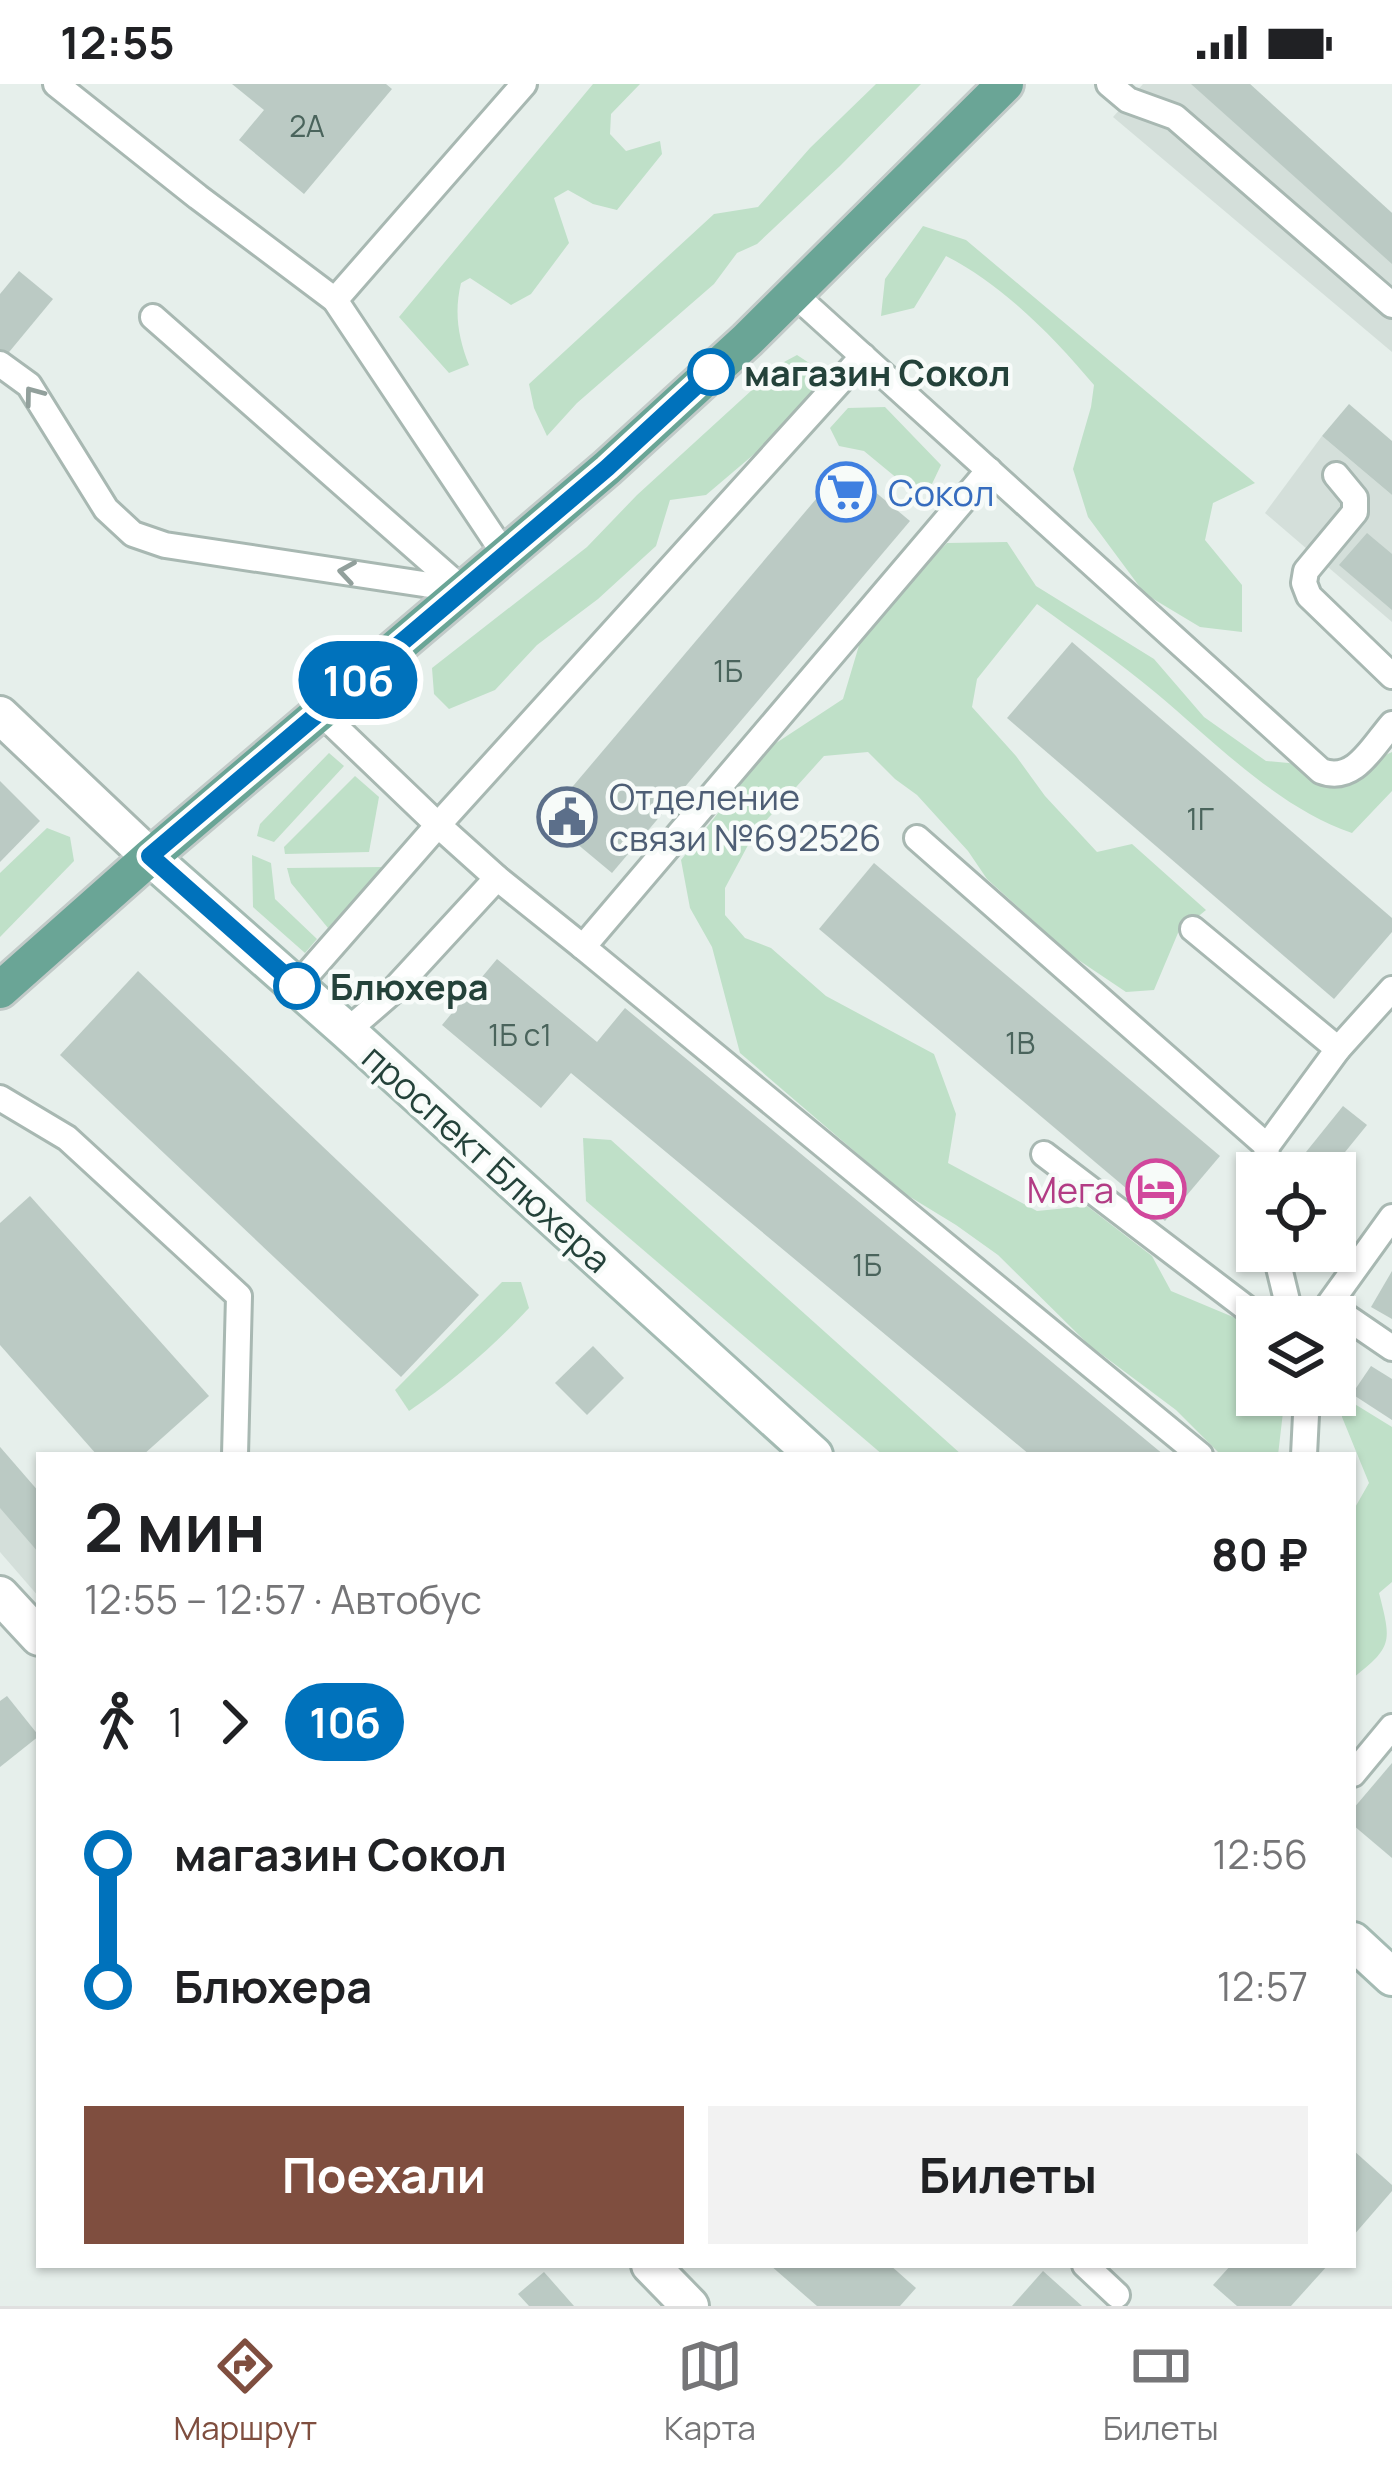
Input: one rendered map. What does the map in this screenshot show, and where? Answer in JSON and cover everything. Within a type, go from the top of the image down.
[{"type":"main road","points":[[0,990],[150,856],[607,468],[1005,84]]},
{"type":"main road","name":"проспект Блюхера","points":[[0,715],[811,1452]]},
{"type":"main road","points":[[0,1595],[36,1634]]},
{"type":"main road","points":[[1356,1944],[1392,1976]]},
{"type":"main road","points":[[653,2268],[690,2306]]},
{"type":"lane","points":[[56,84],[335,300],[505,555]]},
{"type":"lane","points":[[335,300],[524,84]]},
{"type":"lane","points":[[1109,84],[1128,100],[1175,117],[1392,305]]},
{"type":"lane","points":[[793,293],[1321,771],[1335,776],[1350,772],[1392,724]]},
{"type":"lane","points":[[153,317],[463,590]]},
{"type":"lane","points":[[297,986],[863,356]]},
{"type":"lane","points":[[0,364],[29,385],[106,508],[134,534],[165,545],[463,590]]},
{"type":"lane","points":[[583,947],[989,470]]},
{"type":"lane","points":[[1336,475],[1355,498],[1354,512],[1306,571],[1304,584],[1310,596],[1392,676]]},
{"type":"lane","points":[[320,712],[497,878],[1196,1452]]},
{"type":"lane","points":[[916,838],[1268,1146]]},
{"type":"lane","points":[[347,1031],[392,992],[497,878]]},
{"type":"lane","points":[[1193,929],[1339,1049]]},
{"type":"lane","points":[[1267,1152],[1339,1049],[1392,989]]},
{"type":"lane","points":[[0,1098],[67,1138],[239,1296],[235,1452]]},
{"type":"lane","points":[[1044,1154],[1236,1300]]},
{"type":"lane","points":[[1335,1296],[1392,1217]]},
{"type":"lane","points":[[1356,1328],[1392,1348]]},
{"type":"lane","points":[[1304,1452],[1305,1416]]},
{"type":"lane","points":[[1356,1770],[1392,1727]]},
{"type":"lane","points":[[1088,2268],[1117,2295]]},
{"type":"shaded area","points":[[1143,84],[1250,84],[1392,213],[1392,352],[1113,117]]},
{"type":"shaded area","points":[[1322,436],[1392,495],[1392,622],[1265,513]]},
{"type":"shaded area","points":[[0,1447],[36,1489],[36,1594],[0,1552]]},
{"type":"green space","points":[[593,84],[640,84],[611,114],[610,134],[626,151],[660,141],[662,154],[617,210],[568,190],[554,198],[569,243],[531,294],[511,305],[470,278],[461,283],[458,324],[469,365],[449,373],[399,317]]},
{"type":"green space","points":[[876,84],[921,84],[840,166],[757,244],[737,253],[714,284],[577,403],[547,436],[529,384],[714,214],[758,207]]},
{"type":"green space","points":[[923,226],[966,240],[1255,483],[1213,503],[1205,540],[1242,585],[1242,632],[1200,627],[1145,594],[1088,517],[1073,469],[1094,385],[1026,313],[946,256],[914,308],[881,316],[885,279]]},
{"type":"green space","points":[[797,355],[826,374],[799,416],[706,495],[670,500],[656,546],[598,599],[537,645],[495,690],[449,709],[434,694],[432,668],[587,547],[771,369]]},
{"type":"green space","points":[[885,407],[941,465],[931,486],[904,484],[864,451],[839,446],[830,428],[848,408]]},
{"type":"green space","points":[[1007,542],[1036,586],[1154,659],[1204,717],[1266,761],[1355,769],[1392,752],[1392,791],[1352,833],[1325,822],[1248,772],[1142,681],[1037,604],[977,679],[972,707],[1097,852],[1132,844],[1206,910],[1178,933],[1154,990],[1126,992],[1071,955],[987,879],[917,795],[868,752],[824,756],[754,834],[725,888],[725,915],[745,938],[771,948],[826,996],[934,1054],[956,1114],[948,1163],[1037,1211],[1087,1206],[1152,1256],[1171,1291],[1236,1318],[1236,1416],[1283,1416],[1278,1452],[1218,1452],[1176,1410],[1089,1345],[998,1255],[902,1192],[740,1053],[712,947],[690,908],[681,860],[770,747],[843,699],[863,632],[947,543]]},
{"type":"green space","points":[[329,753],[344,766],[274,842],[257,836],[260,824]]},
{"type":"green space","points":[[355,776],[379,797],[369,852],[285,854],[284,847]]},
{"type":"green space","points":[[47,828],[70,837],[74,861],[0,937],[0,873]]},
{"type":"green space","points":[[252,855],[271,863],[275,899],[317,939],[305,953],[253,907]]},
{"type":"green space","points":[[384,867],[328,928],[291,883],[287,868]]},
{"type":"green space","points":[[583,1138],[611,1140],[959,1452],[879,1452],[586,1201]]},
{"type":"green space","points":[[502,1282],[521,1282],[529,1308],[472,1363],[409,1411],[395,1390]]},
{"type":"green space","points":[[1356,1405],[1392,1427],[1392,1582],[1379,1593],[1386,1643],[1356,1675],[1356,1506],[1369,1483],[1342,1417],[1356,1416]]},
{"type":"building","points":[[232,84],[386,84],[392,89],[304,194],[239,140],[264,110]]},
{"type":"building","points":[[1191,84],[1250,84],[1392,213],[1392,264]]},
{"type":"building","points":[[19,271],[53,299],[0,363],[0,294]]},
{"type":"building","points":[[1349,404],[1392,441],[1392,495],[1322,436]]},
{"type":"building","points":[[844,466],[910,521],[612,873],[546,818]]},
{"type":"building","points":[[1367,533],[1392,554],[1392,610],[1339,565]]},
{"type":"building","points":[[1072,642],[1392,918],[1392,932],[1334,999],[1007,718]]},
{"type":"building","points":[[0,781],[40,821],[0,862]]},
{"type":"building","points":[[874,863],[1220,1156],[1165,1221],[819,929]]},
{"type":"building","points":[[497,959],[597,1042],[625,1008],[1160,1452],[1026,1452],[571,1073],[541,1108],[442,1025]]},
{"type":"building","points":[[138,971],[479,1295],[401,1377],[60,1055]]},
{"type":"building","points":[[1343,1106],[1367,1125],[1345,1152],[1306,1152]]},
{"type":"building","points":[[30,1196],[209,1396],[146,1452],[94,1452],[0,1345],[0,1223]]},
{"type":"building","points":[[1392,1271],[1392,1319],[1371,1307]]},
{"type":"building","points":[[593,1346],[624,1378],[587,1415],[555,1383]]},
{"type":"building","points":[[1371,1366],[1392,1379],[1392,1420],[1356,1397],[1356,1388]]},
{"type":"building","points":[[0,1447],[36,1489],[36,1550],[0,1508]]},
{"type":"building","points":[[7,1696],[36,1738],[0,1767],[0,1701]]},
{"type":"building","points":[[1392,1763],[1392,1858],[1356,1828],[1356,1805]]},
{"type":"building","points":[[1356,2153],[1392,2185],[1392,2191],[1356,2233]]},
{"type":"building","points":[[773,2268],[893,2268],[916,2288],[900,2306],[817,2306]]},
{"type":"building","points":[[1228,2268],[1325,2268],[1291,2306],[1237,2306],[1213,2285]]},
{"type":"building","points":[[1043,2271],[1082,2306],[1012,2306]]},
{"type":"building","points":[[544,2272],[574,2306],[529,2306],[518,2294]]},
{"type":"bus line","name":"10б","points":[[297,986],[150,856],[607,468],[711,372]]},
{"type":"place","name":"магазин Сокол","points":[[711,372]]},
{"type":"place","name":"Сокол","points":[[846,492]]},
{"type":"place","name":"Отделение связи №692526","points":[[567,817]]},
{"type":"place","name":"Блюхера","points":[[297,986]]},
{"type":"place","name":"Мега","points":[[1156,1189]]}]
